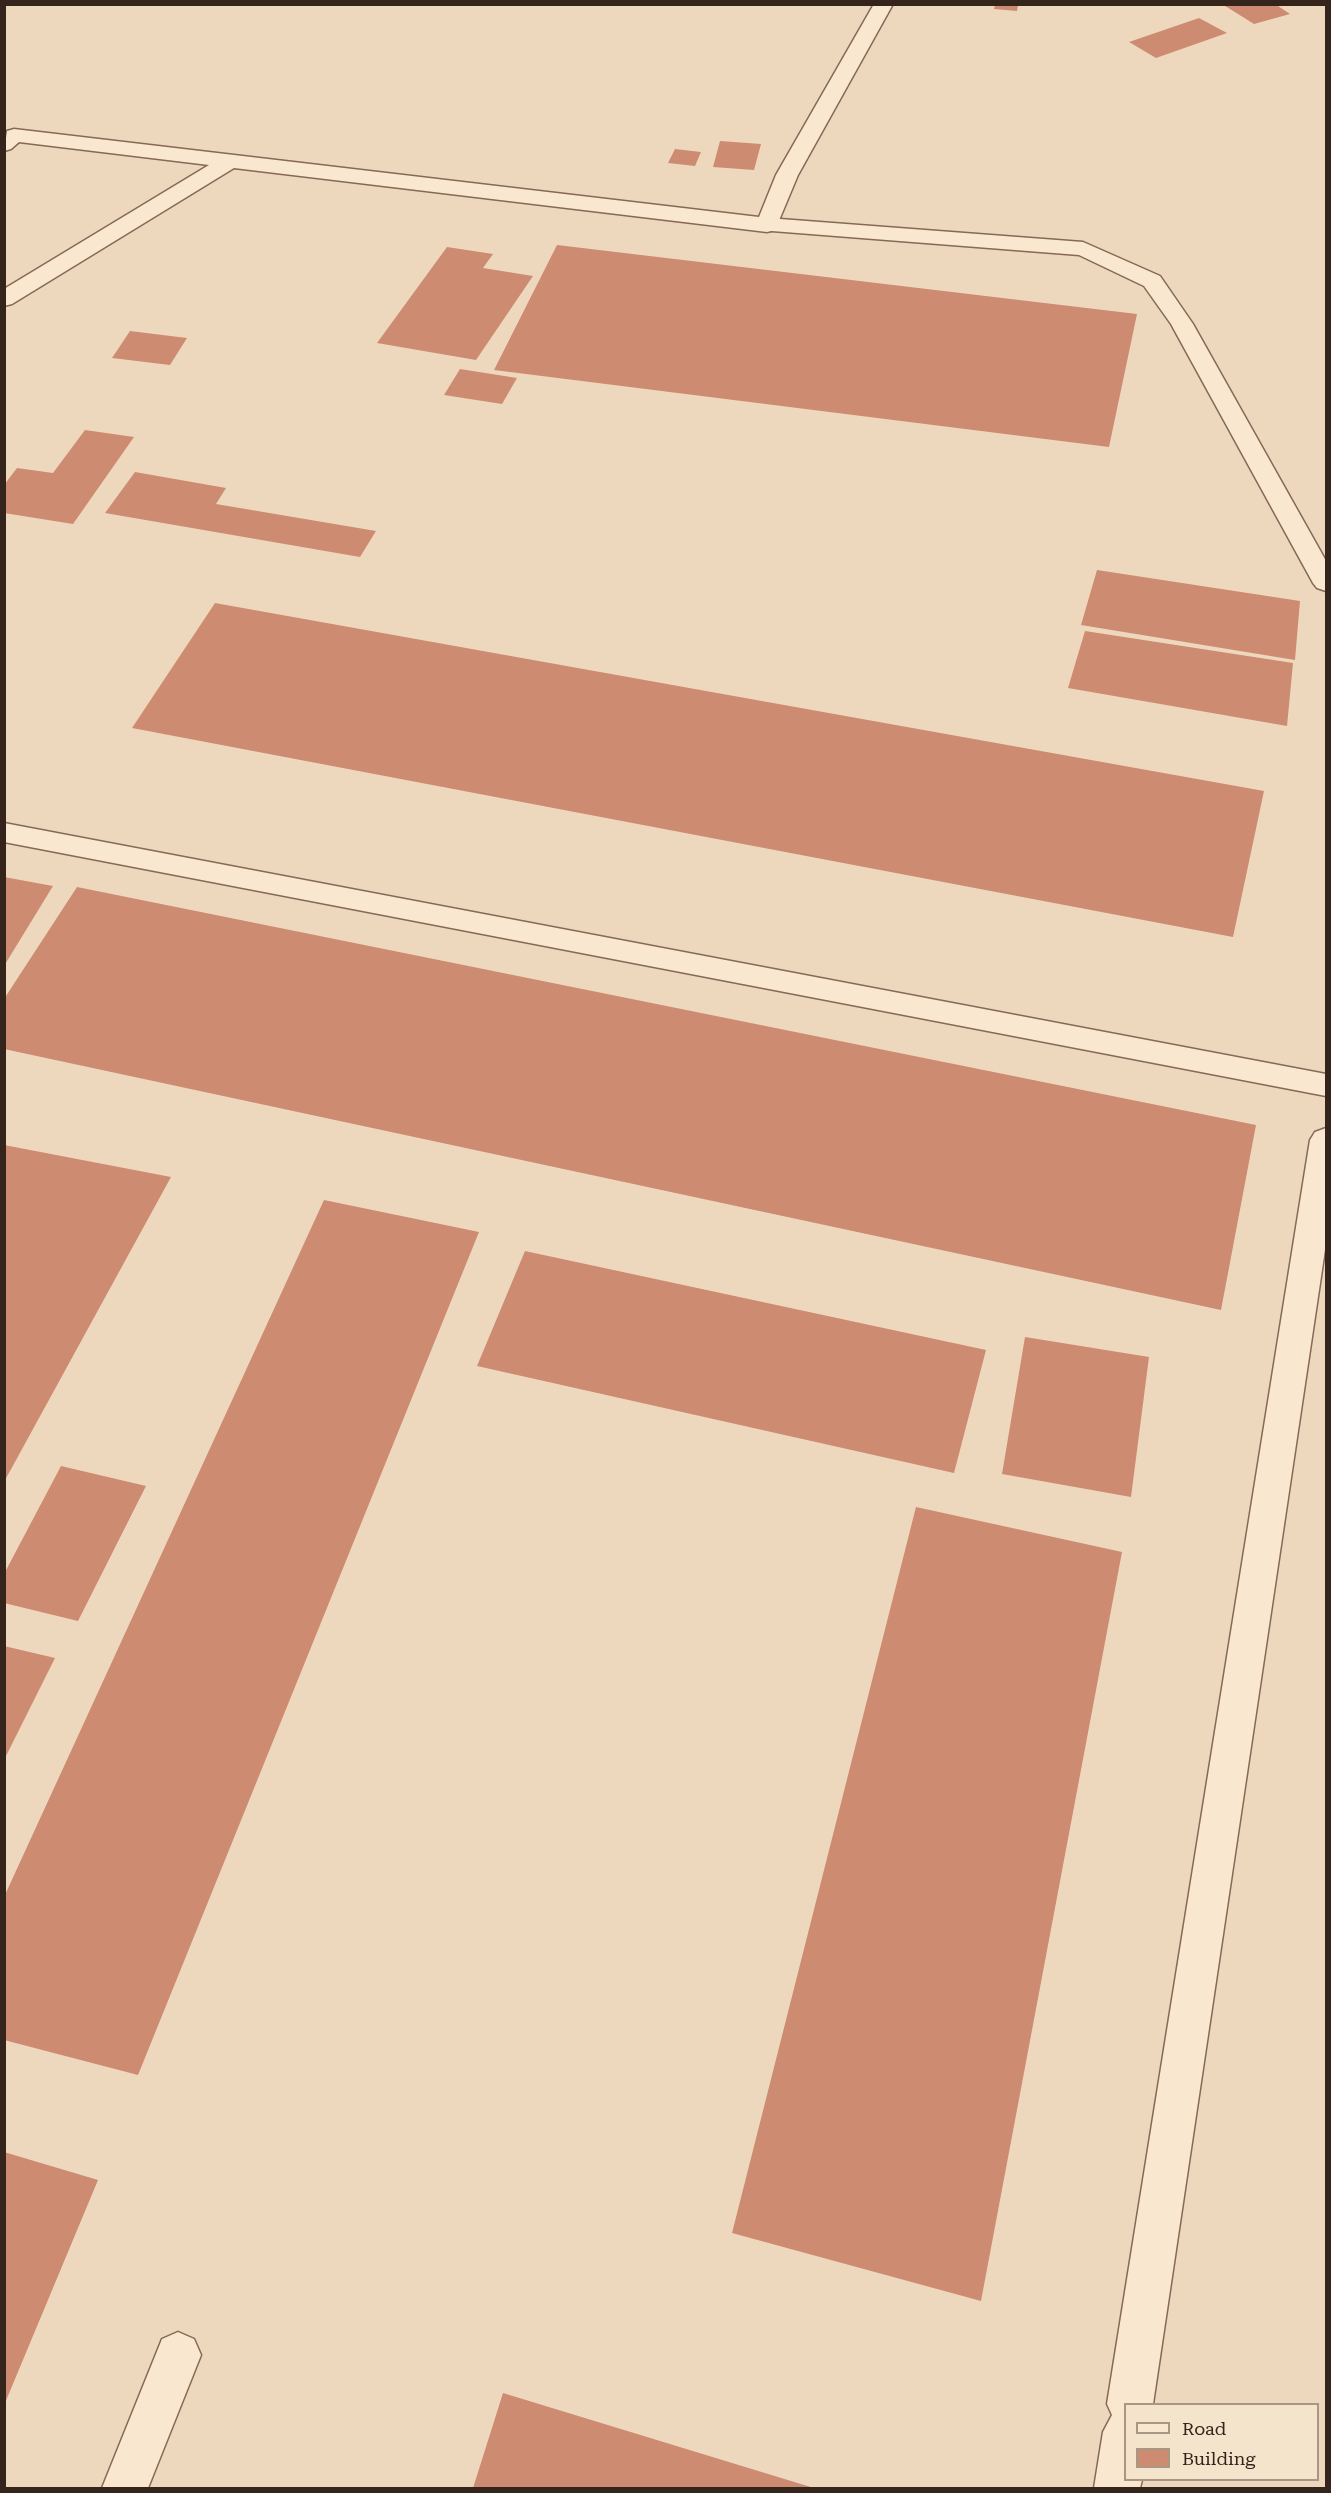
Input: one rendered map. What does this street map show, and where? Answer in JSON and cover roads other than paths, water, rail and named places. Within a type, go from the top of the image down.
[{"type":"street","points":[[767,225],[787,175],[884,4]]},
{"type":"street","points":[[8,138],[230,161],[767,225],[1083,249],[1152,281],[1182,324],[1326,583]]},
{"type":"street","points":[[4,299],[230,161]]},
{"type":"street","points":[[4,832],[1326,1085]]},
{"type":"street","points":[[1130,2403],[1326,1140]]},
{"type":"street","points":[[125,2488],[178,2355]]},
{"type":"street","points":[[1117,2488],[1124,2439]]}]
